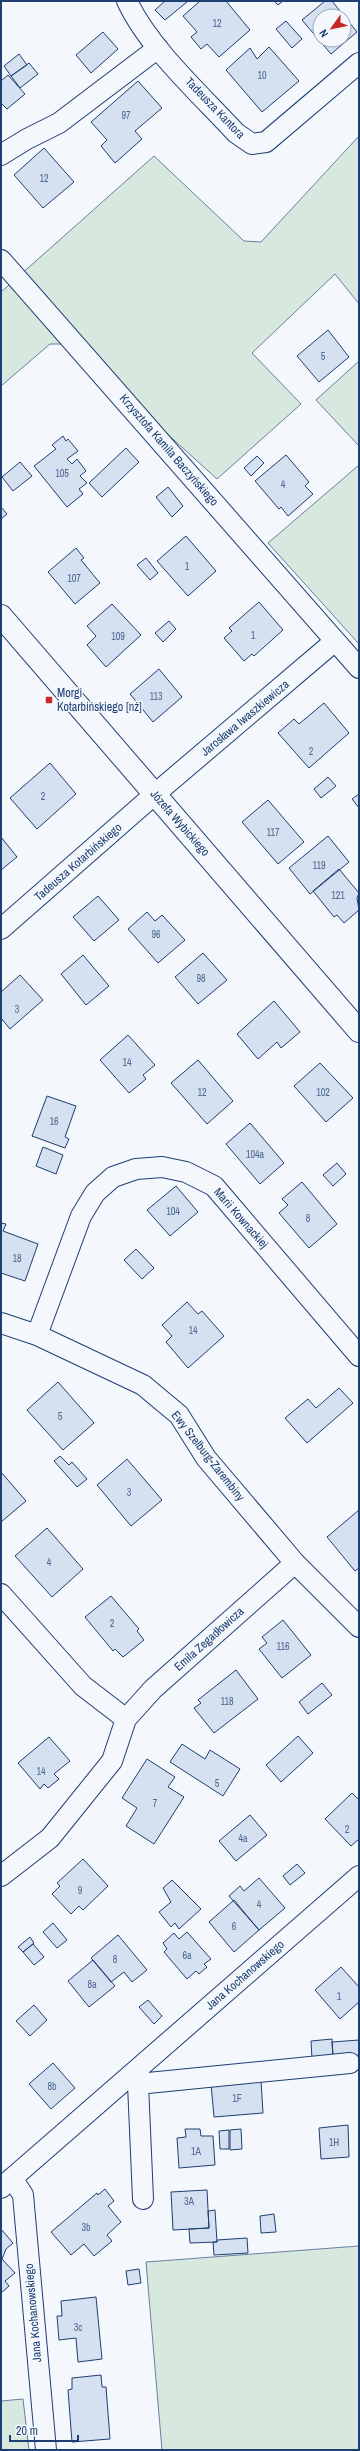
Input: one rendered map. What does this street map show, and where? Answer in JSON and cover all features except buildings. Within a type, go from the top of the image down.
[{"type":"street","name":"Tadeusza Kantora","points":[[127,1],[137,22],[158,48],[236,133],[252,144],[266,142],[359,63]]},
{"type":"street","points":[[1,155],[27,139],[59,123],[158,48]]},
{"type":"street","name":"Krzysztofa Kamila Baczyńskiego","points":[[1,260],[359,668]]},
{"type":"street","name":"Józefa Wybickiego","points":[[1,616],[359,1031]]},
{"type":"street","name":"Jarosława Iwaszkiewicza","points":[[155,794],[335,641]]},
{"type":"street","name":"Tadeusza Kotarbińskiego","points":[[1,929],[155,794]]},
{"type":"street","name":"Marii Kownackiej","points":[[37,1335],[81,1216],[95,1193],[113,1177],[136,1169],[162,1167],[186,1172],[214,1186],[359,1356]]},
{"type":"street","name":"Ewy Szelburg-Zarembiny","points":[[1,1323],[37,1335],[143,1386],[179,1415],[206,1458],[294,1563],[357,1620]]},
{"type":"street","name":"Emila Zegadłowicza","points":[[1,1876],[50,1838],[108,1767],[112,1761],[126,1719],[153,1688],[294,1563]]},
{"type":"street","points":[[1,1594],[83,1686],[126,1719]]},
{"type":"street","name":"Jana Kochanowskiego","points":[[46,2450],[23,2196],[7,2183],[135,2079],[359,1876]]},
{"type":"street","points":[[143,2199],[135,2079],[350,2063]]},
{"type":"shaded area","points":[[359,136],[359,304],[335,274],[252,353],[301,404],[217,479],[68,344],[50,344],[1,386],[1,292],[154,156],[244,241],[261,242]]},
{"type":"shaded area","points":[[359,361],[359,446],[316,400]]},
{"type":"shaded area","points":[[359,465],[359,644],[268,543]]},
{"type":"shaded area","points":[[359,2246],[359,2450],[162,2450],[146,2262]]},
{"type":"shaded area","points":[[23,2399],[29,2450],[1,2450],[1,2401]]},
{"type":"place","name":"Morgi Kotarbińskiego [nż]","points":[[49,700]]}]
